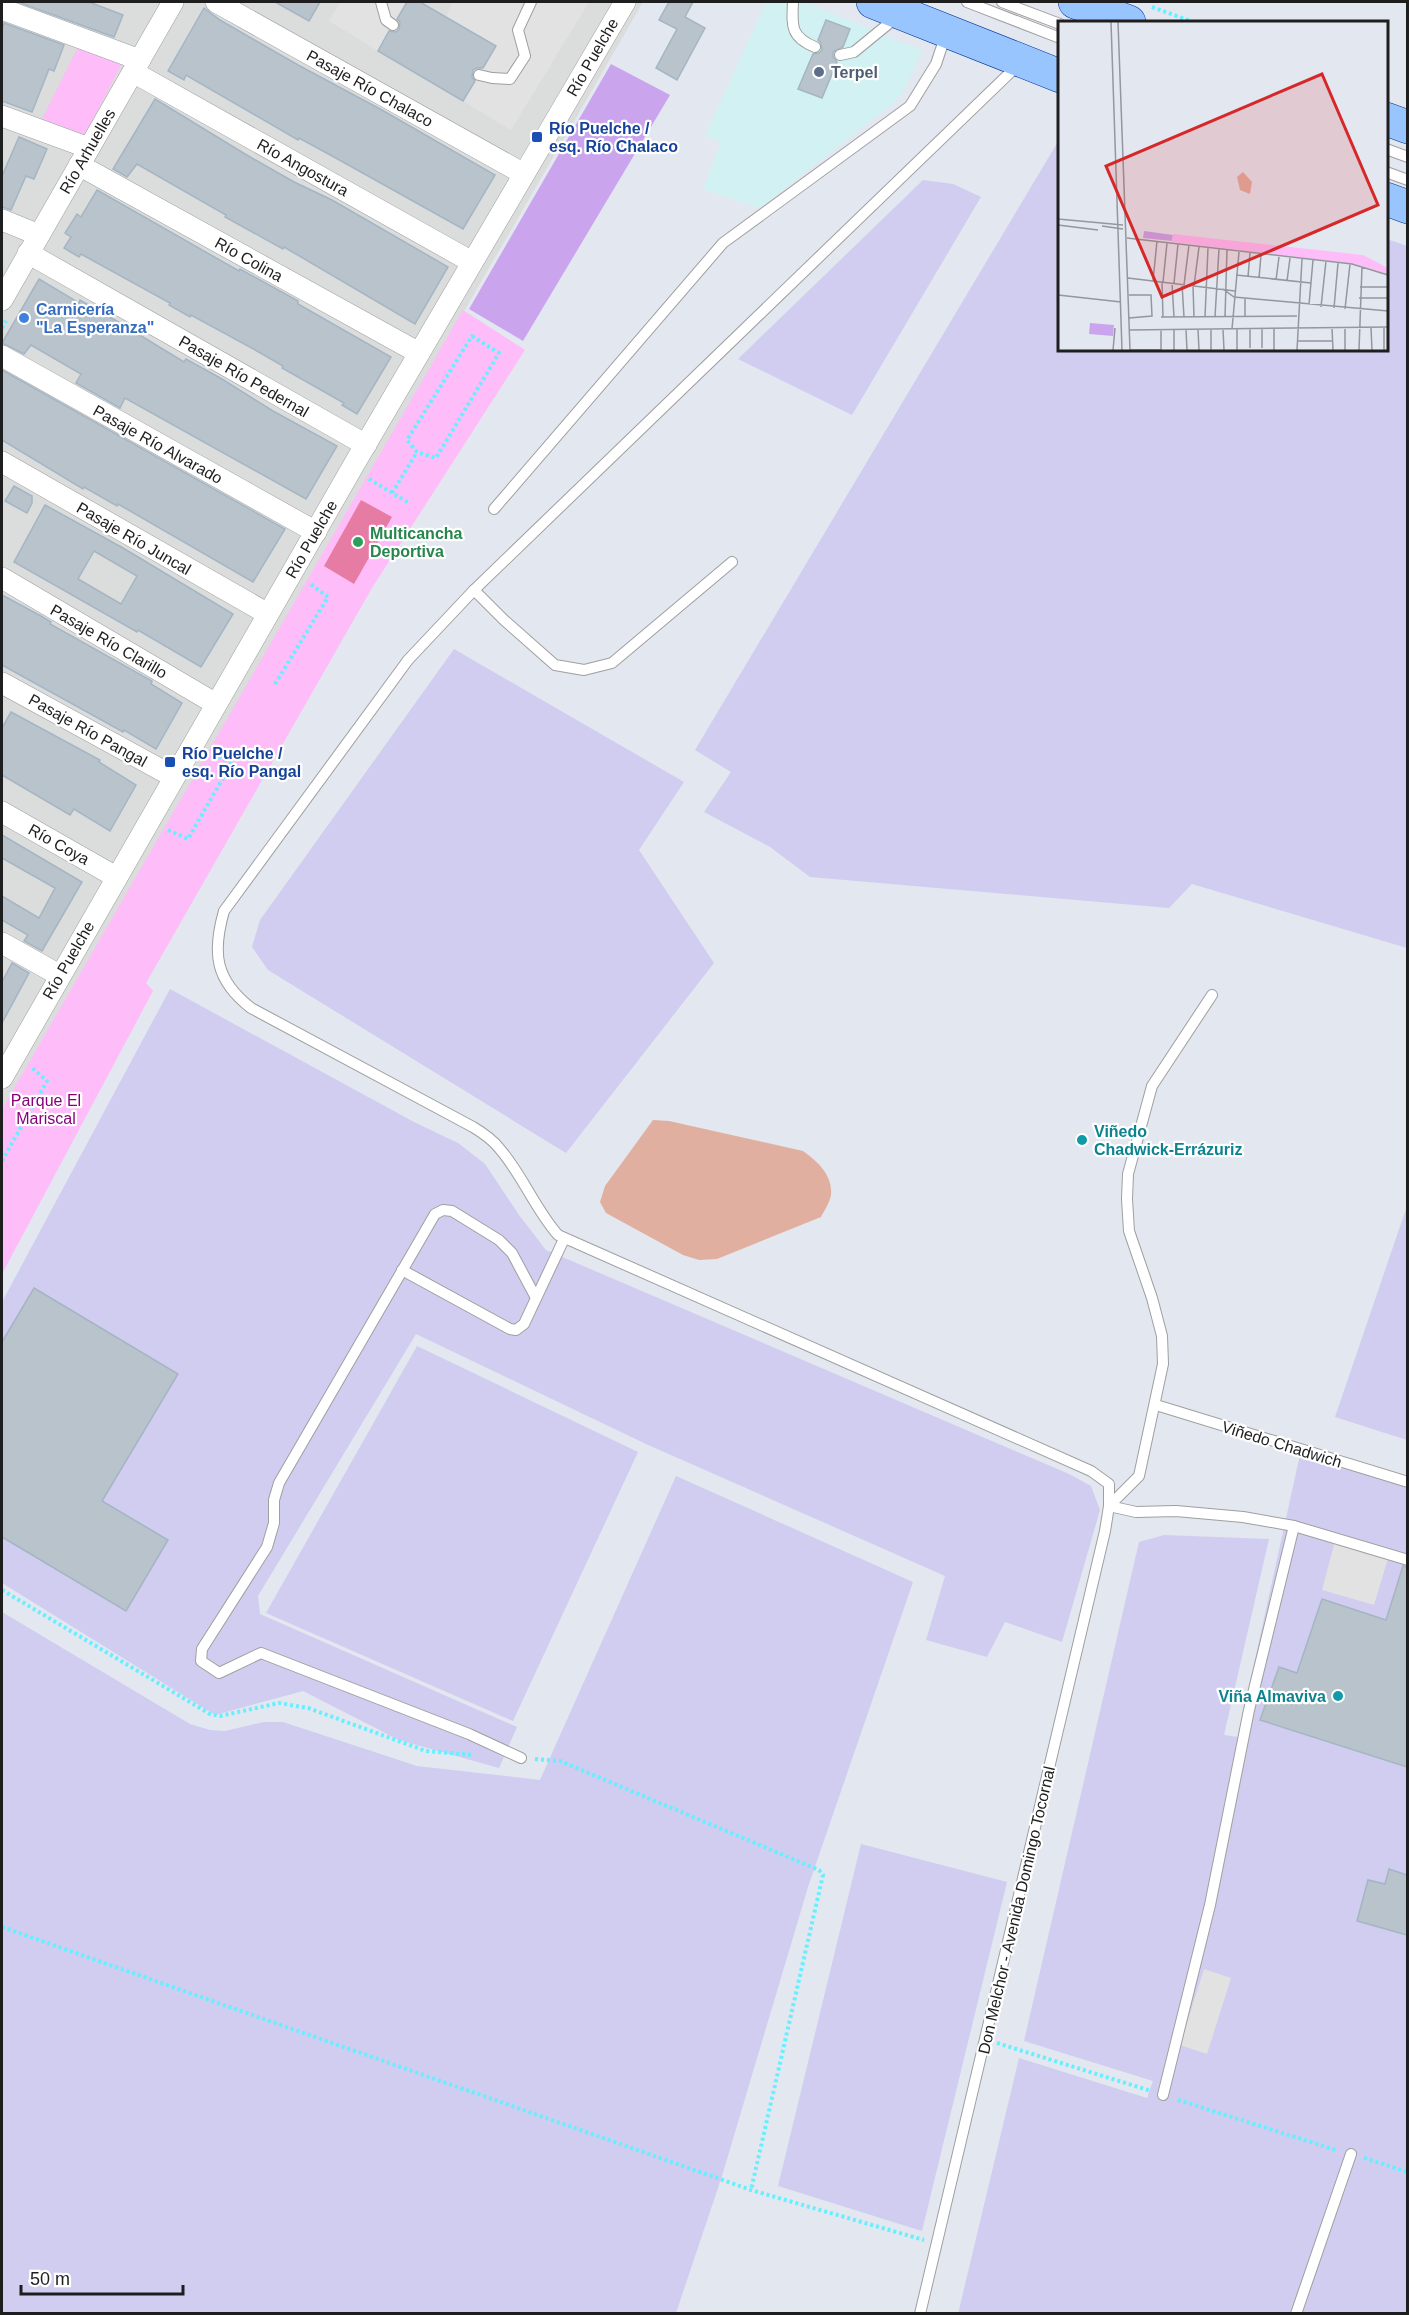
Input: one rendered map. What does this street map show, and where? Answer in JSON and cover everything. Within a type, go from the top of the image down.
[{"type":"main road","points":[[1075,2],[1139,14]]},
{"type":"main road","points":[[888,7],[1058,76]]},
{"type":"main road","points":[[1388,120],[1407,127]]},
{"type":"main road","points":[[1388,200],[1407,207]]},
{"type":"street","name":"Río Arhuelles","points":[[2,300],[173,2]]},
{"type":"street","name":"Pasaje Río Chalaco","points":[[216,2],[524,174]]},
{"type":"street","name":"Río Puelche","points":[[9,1068],[59,975],[267,614],[625,2]]},
{"type":"street","name":"Río Angostura","points":[[2,9],[136,66],[472,262]]},
{"type":"street","name":"Río Colina","points":[[2,116],[84,157],[419,353]]},
{"type":"street","points":[[2,220],[39,235]]},
{"type":"street","name":"Pasaje Río Pedernal","points":[[28,253],[366,445]]},
{"type":"street","name":"Pasaje Río Alvarado","points":[[2,356],[316,532]]},
{"type":"street","name":"Pasaje Río Juncal","points":[[2,462],[267,614]]},
{"type":"street","name":"Pasaje Río Clarillo","points":[[2,578],[216,704]]},
{"type":"street","name":"Pasaje Río Pangal","points":[[2,683],[174,777]]},
{"type":"street","name":"Río Coya","points":[[2,812],[116,876]]},
{"type":"street","points":[[2,943],[59,975]]},
{"type":"lane","points":[[381,2],[386,20],[393,25]]},
{"type":"lane","points":[[479,75],[510,79],[525,56],[519,30],[531,2]]},
{"type":"lane","points":[[793,2],[793,27],[796,34],[815,47]]},
{"type":"lane","points":[[967,2],[1058,38]]},
{"type":"lane","points":[[1002,2],[1058,24]]},
{"type":"lane","points":[[840,55],[854,52],[888,7]]},
{"type":"lane","points":[[494,509],[723,243],[910,106],[936,64],[947,31]]},
{"type":"lane","points":[[1022,61],[474,590],[408,660],[224,911],[219,929],[218,954],[224,980],[251,1008],[473,1127],[491,1139],[501,1150],[547,1222],[564,1239],[1091,1471],[1109,1484],[1109,1506]]},
{"type":"lane","points":[[1388,150],[1407,157]]},
{"type":"lane","points":[[1388,173],[1407,180]]},
{"type":"lane","points":[[474,590],[504,620],[555,664],[585,670],[612,663],[732,561]]},
{"type":"lane","points":[[1109,1506],[1139,1476],[1163,1364],[1162,1336],[1152,1298],[1129,1231],[1128,1174],[1152,1086],[1212,995]]},
{"type":"lane","points":[[521,1758],[469,1734],[261,1653],[219,1673],[201,1660],[202,1649],[267,1546],[274,1523],[274,1500],[279,1483],[435,1214],[442,1210],[452,1211],[499,1240],[512,1253],[536,1298]]},
{"type":"lane","points":[[402,1270],[510,1329],[516,1330],[524,1324],[564,1239]]},
{"type":"lane","name":"Viñedo Chadwich","points":[[1155,1406],[1407,1482]]},
{"type":"lane","points":[[1109,1506],[1136,1512],[1176,1511],[1243,1517],[1294,1526],[1407,1560]]},
{"type":"lane","name":"Don Melchor - Avenida Domingo Tocornal","points":[[920,2313],[1106,1531],[1109,1506]]},
{"type":"lane","points":[[1163,2095],[1208,1916],[1249,1710],[1294,1526]]},
{"type":"lane","points":[[1296,2313],[1351,2154]]},
{"type":"path","points":[[1139,14],[1186,21]]},
{"type":"path","points":[[472,336],[499,353],[436,458],[417,452],[406,440],[472,336]]},
{"type":"path","points":[[392,493],[417,452]]},
{"type":"path","points":[[361,474],[410,503]]},
{"type":"path","points":[[275,684],[328,597],[301,578]]},
{"type":"path","points":[[159,825],[188,839],[226,773],[231,764],[203,748]]},
{"type":"path","points":[[2,1161],[47,1081],[9,1068]]},
{"type":"path","points":[[2,1590],[210,1714],[220,1716],[279,1703],[308,1708],[426,1751],[474,1755]]},
{"type":"path","points":[[521,1758],[561,1761],[819,1870],[823,1875],[751,2190]]},
{"type":"path","points":[[2,1927],[751,2190],[937,2244]]},
{"type":"path","points":[[985,2039],[1407,2172]]},
{"type":"shaded area","points":[[2,2],[643,2],[2,1109]]},
{"type":"shaded area","points":[[340,2],[407,2],[378,51],[329,21]]},
{"type":"shaded area","points":[[453,2],[589,2],[511,130],[463,101],[496,46],[446,17]]},
{"type":"shaded area","points":[[766,2],[805,2],[922,51],[904,90],[893,103],[760,208],[703,189],[721,142],[705,136]]},
{"type":"shaded area","points":[[611,64],[670,95],[523,341],[469,309]]},
{"type":"shaded area","points":[[1058,142],[1058,351],[1388,351],[1388,239],[1407,246],[1407,948],[1192,884],[1169,908],[810,877],[770,847],[704,812],[731,772],[695,750]]},
{"type":"shaded area","points":[[923,180],[953,184],[981,197],[852,415],[738,359]]},
{"type":"shaded area","name":"Multicancha Deportiva","points":[[361,500],[392,517],[354,584],[324,566]]},
{"type":"shaded area","points":[[454,649],[684,782],[639,850],[714,963],[566,1153],[268,970],[252,947],[260,920]]},
{"type":"shaded area","points":[[170,989],[414,1122],[458,1143],[485,1164],[546,1250],[1069,1474],[1091,1486],[1100,1510],[1062,1642],[1005,1622],[987,1657],[926,1640],[945,1576],[646,1444],[416,1334],[258,1596],[260,1614],[517,1727],[499,1768],[399,1740],[303,1691],[215,1715],[2,1583],[2,1302]]},
{"type":"shaded area","points":[[653,1120],[669,1121],[803,1151],[819,1164],[827,1175],[831,1188],[831,1195],[821,1217],[717,1259],[699,1260],[683,1255],[606,1213],[600,1202],[605,1186]]},
{"type":"shaded area","points":[[1407,1206],[1407,1440],[1335,1417]]},
{"type":"shaded area","points":[[417,1346],[638,1452],[513,1721],[266,1613]]},
{"type":"shaded area","points":[[1301,1450],[1407,1484],[1407,2313],[958,2314],[1019,2058],[1147,2098],[1153,2081],[1024,2041],[1139,1542],[1164,1535],[1269,1539],[1224,1735],[1238,1737]]},
{"type":"shaded area","points":[[676,1476],[913,1582],[808,1887],[722,2176],[676,2313],[2,2313],[2,1612],[190,1724],[210,1730],[225,1731],[264,1722],[283,1722],[417,1766],[540,1780]]},
{"type":"shaded area","points":[[1336,1537],[1390,1552],[1374,1605],[1322,1590]]},
{"type":"shaded area","points":[[861,1844],[1007,1882],[922,2231],[778,2186]]},
{"type":"shaded area","points":[[1204,1969],[1231,1978],[1207,2054],[1180,2045]]},
{"type":"green space","points":[[78,47],[122,63],[85,135],[42,119]]},
{"type":"green space","name":"Parque El Mariscal","points":[[463,310],[525,350],[372,588],[146,983],[153,991],[2,1274],[2,1109]]},
{"type":"building","points":[[18,2],[89,2],[123,15],[114,37]]},
{"type":"building","points":[[275,2],[320,2],[309,21]]},
{"type":"building","points":[[407,2],[420,2],[496,46],[483,68],[473,70],[472,77],[475,81],[463,101],[378,51],[389,31],[396,32],[399,29],[400,22],[397,19]]},
{"type":"building","points":[[669,2],[693,2],[685,17],[705,28],[677,80],[656,68],[677,29],[659,20]]},
{"type":"building","points":[[204,8],[220,20],[298,65],[495,175],[463,229],[299,138],[298,140],[186,75],[184,80],[168,71]]},
{"type":"building","name":"Terpel","points":[[826,20],[850,29],[843,47],[833,52],[833,57],[837,62],[822,98],[798,89],[813,54],[822,50],[818,40]]},
{"type":"building","points":[[4,23],[64,45],[54,71],[49,69],[32,112],[2,101],[2,30]]},
{"type":"building","points":[[155,99],[245,154],[294,182],[332,200],[448,267],[415,324],[284,247],[283,249],[225,217],[226,215],[137,164],[127,177],[113,169]]},
{"type":"building","points":[[19,137],[47,149],[34,179],[26,176],[11,210],[2,207],[2,176]]},
{"type":"building","points":[[97,190],[239,271],[240,269],[298,301],[298,304],[391,357],[357,414],[342,405],[344,403],[257,351],[191,315],[190,317],[169,305],[170,303],[81,254],[79,257],[64,248],[71,237],[65,233],[77,214],[81,217]]},
{"type":"building","points":[[39,279],[79,303],[80,300],[115,320],[184,362],[186,359],[222,379],[273,411],[337,446],[306,499],[125,398],[120,408],[76,383],[81,374],[31,345],[24,354],[2,343]]},
{"type":"building","points":[[2,370],[285,529],[253,582],[118,504],[117,506],[84,487],[83,489],[2,440]]},
{"type":"building","points":[[14,486],[32,496],[32,503],[27,513],[5,501]]},
{"type":"building","points":[[45,505],[123,548],[233,614],[201,667],[14,562]],"holes":[[[94,551],[137,576],[121,604],[78,579]]]},
{"type":"building","points":[[2,595],[152,681],[151,684],[182,703],[156,749],[2,665]]},
{"type":"building","points":[[11,712],[100,760],[99,762],[136,785],[110,831],[74,809],[70,815],[2,775],[2,728]]},
{"type":"building","points":[[2,835],[82,882],[42,951],[24,941],[28,935],[2,920],[2,896],[39,918],[55,888],[2,858]]},
{"type":"building","points":[[12,963],[29,973],[2,1023],[2,982]]},
{"type":"building","points":[[34,1288],[178,1374],[102,1501],[168,1540],[126,1611],[2,1537],[2,1342]]},
{"type":"building","name":"Viña Almaviva","points":[[1403,1566],[1407,1567],[1407,1767],[1260,1720],[1279,1667],[1297,1673],[1322,1599],[1386,1620]]},
{"type":"building","points":[[1389,1869],[1407,1875],[1407,1935],[1357,1921],[1368,1880],[1385,1884]]},
{"type":"place","name":"Terpel","points":[[819,72]]},
{"type":"place","name":"Río Puelche / esq. Río Chalaco","points":[[537,137]]},
{"type":"place","name":"Carnicería \"La Esperanza\"","points":[[24,318]]},
{"type":"place","name":"Multicancha Deportiva","points":[[358,542]]},
{"type":"place","name":"Río Puelche / esq. Río Pangal","points":[[170,762]]},
{"type":"place","name":"Viñedo Chadwick-Errázuriz","points":[[1082,1140]]},
{"type":"place","name":"Viña Almaviva","points":[[1338,1696]]}]
